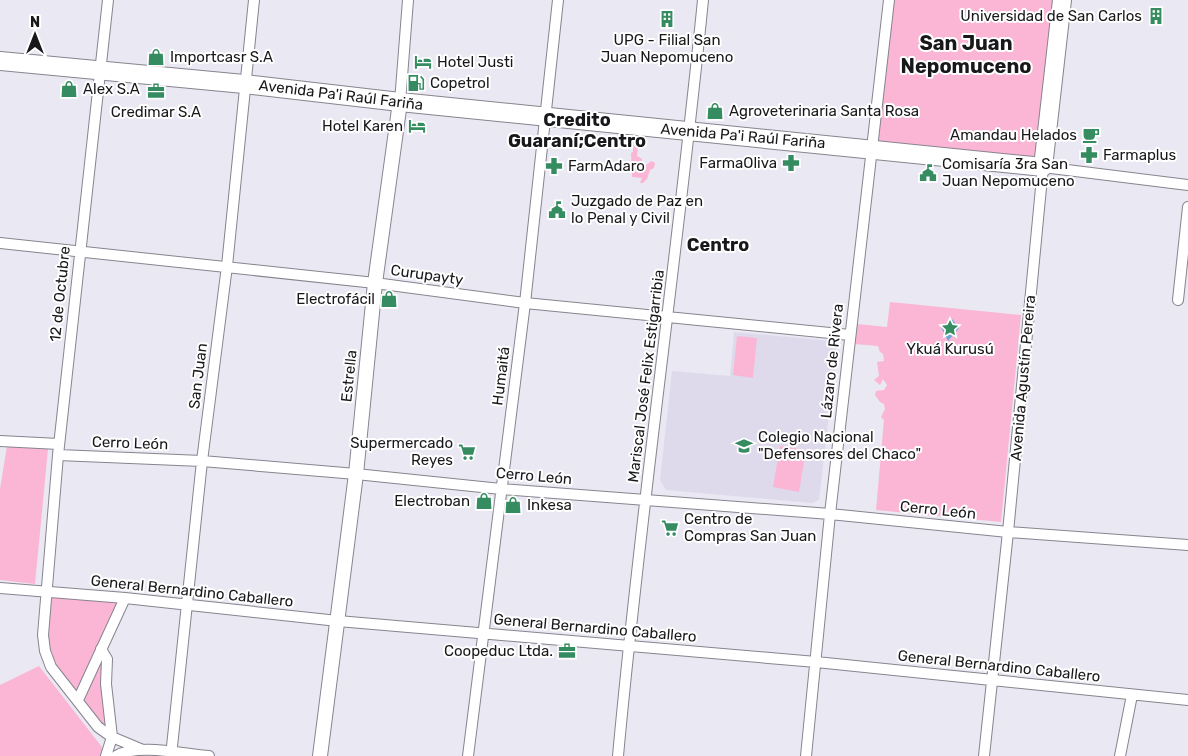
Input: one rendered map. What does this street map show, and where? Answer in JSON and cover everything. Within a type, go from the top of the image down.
[{"type":"highway","name":"Avenida Agustín Pereira","points":[[1043,167],[1062,0]]},
{"type":"highway","name":"Avenida Pa'i Raúl Fariña","points":[[0,61],[244,84],[400,102],[871,148],[1043,167]]},
{"type":"main road","name":"Estrella","points":[[320,756],[356,474],[375,283],[400,102]]},
{"type":"street","name":"12 de Octubre","points":[[108,0],[59,444],[43,635],[45,651],[51,667],[98,727],[112,738]]},
{"type":"street","name":"San Juan","points":[[171,754],[202,461],[227,266],[254,0]]},
{"type":"street","name":"Estrella","points":[[400,102],[408,0]]},
{"type":"street","name":"Humaitá","points":[[468,756],[526,303],[558,0]]},
{"type":"street","name":"Mariscal José Felix Estigarribia","points":[[618,756],[628,646],[690,131],[703,0]]},
{"type":"street","name":"Lázaro de Rivera","points":[[806,756],[830,514],[889,0]]},
{"type":"street","name":"Avenida Pa'i Raúl Fariña","points":[[1043,167],[1188,185]]},
{"type":"street","name":"Avenida Agustín Pereira","points":[[984,756],[1008,532],[1043,167]]},
{"type":"street","points":[[1178,300],[1188,207]]},
{"type":"street","name":"Curupayty","points":[[0,243],[227,266],[526,303],[850,335]]},
{"type":"street","points":[[0,441],[59,444]]},
{"type":"street","name":"Cerro León","points":[[58,455],[202,461],[501,489],[830,514],[1008,532],[1188,545]]},
{"type":"street","name":"General Bernardino Caballero","points":[[0,588],[125,598],[338,621],[816,662],[1188,700]]},
{"type":"street","points":[[78,700],[125,598]]},
{"type":"street","points":[[102,649],[107,659],[106,684],[112,738],[106,756]]},
{"type":"street","points":[[1120,756],[1132,695]]},
{"type":"street","points":[[112,738],[142,750]]},
{"type":"street","points":[[116,756],[129,750],[142,750],[208,756]]},
{"type":"shaded area","points":[[891,0],[1060,0],[1042,164],[872,147]]},
{"type":"shaded area","points":[[633,139],[639,139],[637,156],[642,159],[641,164],[644,166],[652,161],[655,163],[654,168],[650,170],[647,179],[643,183],[640,183],[642,178],[632,177],[631,153],[633,152]]},
{"type":"shaded area","points":[[890,302],[1021,315],[1001,522],[876,510],[884,420],[881,417],[885,409],[884,404],[875,395],[876,391],[884,390],[887,385],[883,379],[880,385],[874,380],[879,376],[877,362],[884,361],[883,354],[878,346],[855,344],[857,324],[887,327]]},
{"type":"shaded area","name":"Colegio Nacional \"Defensores del Chaco\"","points":[[734,332],[832,341],[837,347],[819,500],[812,503],[666,490],[660,480],[672,371],[730,376]]},
{"type":"shaded area","points":[[737,336],[757,338],[753,378],[733,375]]},
{"type":"shaded area","points":[[7,446],[48,449],[35,584],[0,580],[0,489]]},
{"type":"shaded area","points":[[780,446],[806,450],[799,492],[773,487]]},
{"type":"shaded area","points":[[46,592],[125,598],[102,649],[112,737],[45,651]]},
{"type":"shaded area","points":[[39,666],[108,756],[0,756],[0,685]]},
{"type":"water","points":[[952,319],[959,328],[948,341],[941,327]]},
{"type":"place","name":"Universidad de San Carlos","points":[[1156,16]]},
{"type":"place","name":"UPG - Filial San Juan Nepomuceno","points":[[667,19]]},
{"type":"place","name":"Importcasr S.A","points":[[156,57]]},
{"type":"place","name":"Hotel Justi","points":[[423,62]]},
{"type":"place","name":"Copetrol","points":[[416,83]]},
{"type":"place","name":"Alex S.A","points":[[69,89]]},
{"type":"place","name":"Credimar S.A","points":[[156,91]]},
{"type":"place","name":"Agroveterinaria Santa Rosa","points":[[715,111]]},
{"type":"place","name":"Hotel Karen","points":[[417,126]]},
{"type":"place","name":"Amandau Helados","points":[[1091,135]]},
{"type":"place","name":"Farmaplus","points":[[1089,155]]},
{"type":"place","name":"FarmaOliva","points":[[791,163]]},
{"type":"place","name":"FarmAdaro","points":[[554,166]]},
{"type":"place","name":"Comisaría 3ra San Juan Nepomuceno","points":[[928,173]]},
{"type":"place","name":"Juzgado de Paz en lo Penal y Civil","points":[[557,210]]},
{"type":"place","name":"Electrofácil","points":[[389,299]]},
{"type":"place","name":"Ykuá Kurusú","points":[[950,328]]},
{"type":"place","name":"Colegio Nacional \"Defensores del Chaco\"","points":[[744,446]]},
{"type":"place","name":"Supermercado Reyes","points":[[467,452]]},
{"type":"place","name":"Electroban","points":[[484,501]]},
{"type":"place","name":"Inkesa","points":[[513,505]]},
{"type":"place","name":"Centro de Compras San Juan","points":[[670,528]]},
{"type":"place","name":"Coopeduc Ltda.","points":[[567,651]]},
{"type":"district","name":"San Juan Nepomuceno","points":[[966,54]]},
{"type":"district","name":"Credito Guaraní;Centro","points":[[577,130]]},
{"type":"district","name":"Centro","points":[[718,245]]}]
